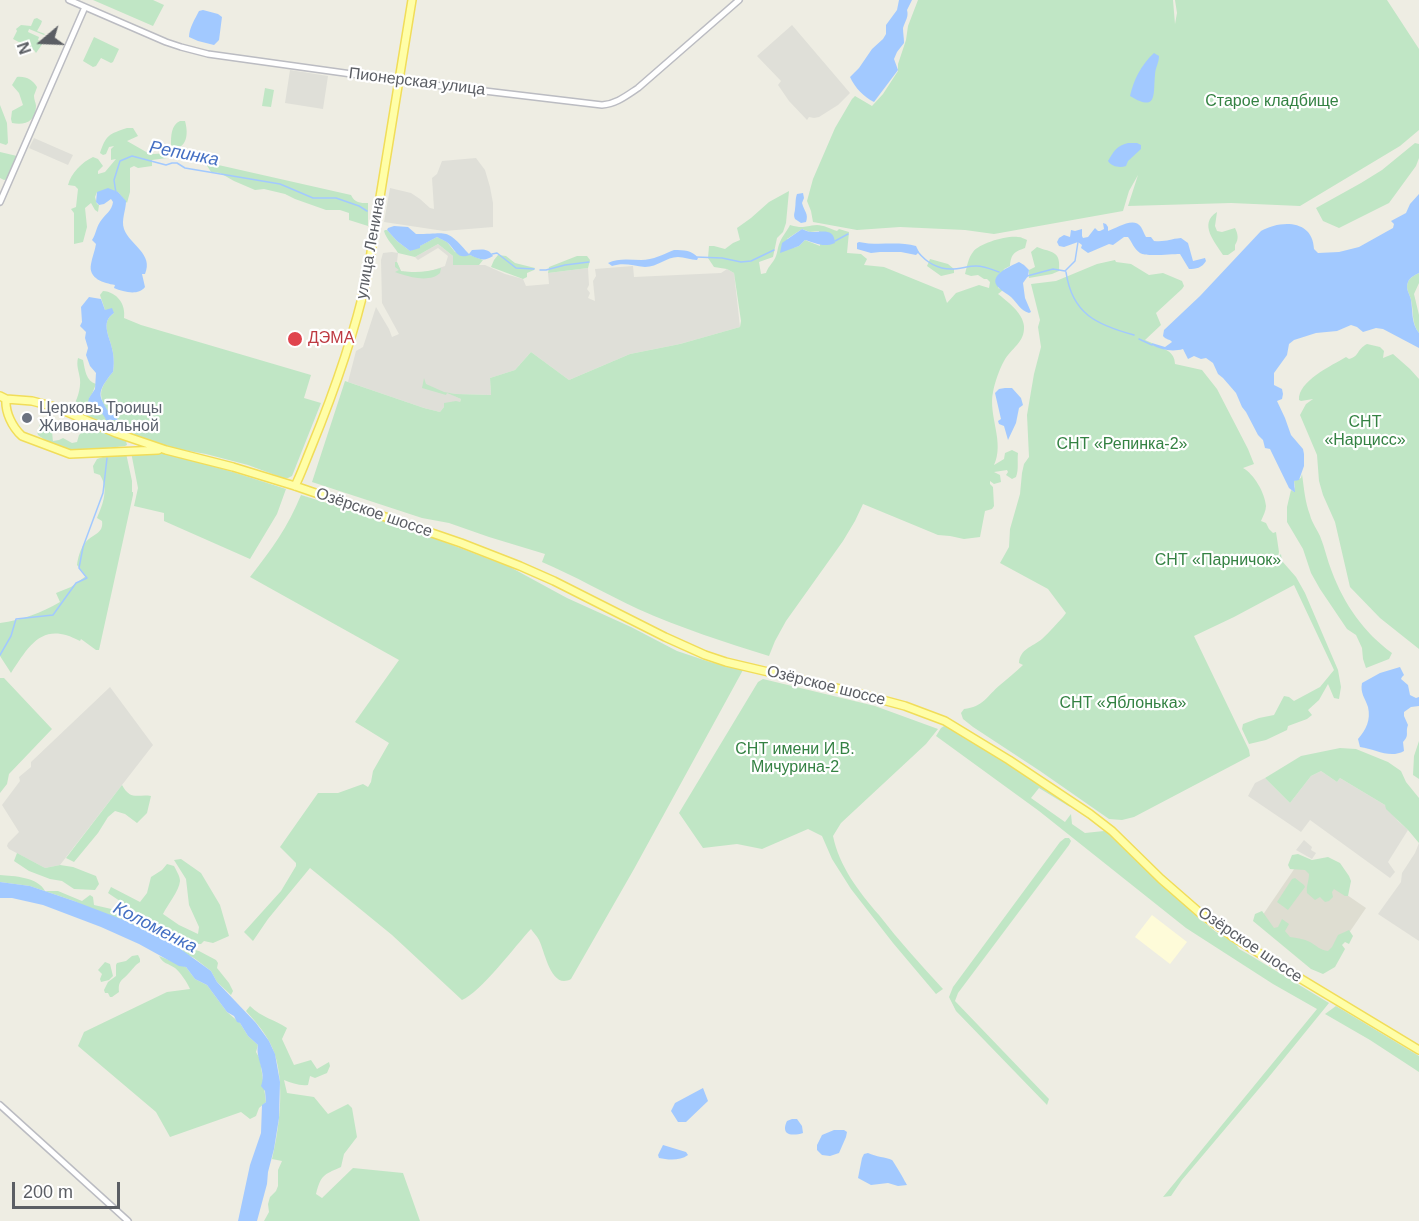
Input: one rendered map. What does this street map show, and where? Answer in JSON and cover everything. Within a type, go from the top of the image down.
[{"type":"main road","name":"улица Ленина","points":[[295,486],[349,348],[362,302],[411,0]]},
{"type":"main road","points":[[3,397],[55,407],[116,433],[166,450]]},
{"type":"main road","points":[[3,397],[8,414],[17,431],[64,453],[80,455],[149,449],[166,450]]},
{"type":"main road","name":"Озёрское шоссе","points":[[166,450],[295,486],[520,566],[705,655],[905,705],[945,721],[1010,760],[1090,814],[1112,831],[1193,907],[1233,937],[1419,1050]]},
{"type":"street","name":"Пионерская улица","points":[[69,0],[166,42],[208,54],[399,81],[602,105],[611,105],[622,99],[654,75],[739,0]]},
{"type":"street","points":[[0,202],[85,7]]},
{"type":"street","points":[[0,181],[8,184]]},
{"type":"street","points":[[0,1105],[128,1221]]},
{"type":"shaded area","points":[[792,25],[850,93],[838,105],[819,117],[809,117],[807,120],[778,85],[781,81],[757,56]]},
{"type":"shaded area","points":[[290,70],[328,76],[323,109],[285,103]]},
{"type":"shaded area","points":[[34,138],[73,155],[68,165],[29,148]]},
{"type":"shaded area","points":[[476,158],[485,170],[490,187],[493,227],[444,231],[384,222],[390,188],[411,193],[434,209],[432,178],[437,174],[442,161]]},
{"type":"shaded area","points":[[438,244],[453,256],[453,265],[485,265],[523,279],[526,286],[549,284],[548,273],[588,268],[589,285],[587,289],[590,293],[588,298],[595,301],[593,281],[596,276],[595,269],[633,266],[634,277],[721,273],[727,269],[734,273],[740,327],[680,344],[630,354],[569,380],[531,352],[515,370],[490,378],[491,395],[448,393],[461,399],[460,402],[444,407],[440,412],[348,382],[356,351],[363,347],[376,307],[392,337],[399,334],[382,303],[381,260],[383,253],[398,253],[397,262],[401,271],[417,273],[430,271],[445,266],[448,256],[438,248],[418,260],[415,257]]},
{"type":"shaded area","points":[[110,687],[153,745],[60,865],[45,868],[9,849],[8,843],[19,832],[2,805],[20,781],[19,777],[31,767],[31,762]]},
{"type":"shaded area","points":[[1321,771],[1337,782],[1340,778],[1385,805],[1408,830],[1388,862],[1395,872],[1390,878],[1310,820],[1301,832],[1248,796],[1255,783],[1265,778],[1290,803],[1311,776]]},
{"type":"shaded area","points":[[1304,840],[1316,853],[1312,859],[1296,850]]},
{"type":"shaded area","points":[[1419,843],[1419,941],[1378,914],[1401,882],[1402,873]]},
{"type":"shaded area","points":[[1299,862],[1366,908],[1327,965],[1260,919]]},
{"type":"shaded area","points":[[1152,915],[1187,942],[1170,964],[1135,937]]},
{"type":"green space","points":[[93,0],[153,0],[164,5],[153,26]]},
{"type":"green space","name":"Старое кладбище","points":[[918,0],[1173,0],[1175,24],[1177,13],[1175,0],[1387,0],[1419,49],[1419,130],[1400,146],[1300,206],[1231,203],[1128,206],[1138,175],[1129,191],[1123,211],[994,234],[965,230],[900,227],[857,230],[813,222],[807,201],[813,179],[835,128],[855,96],[872,106],[898,71],[908,26]]},
{"type":"green space","points":[[37,18],[42,21],[37,31],[45,34],[29,29],[28,32],[39,37],[38,40],[43,43],[36,53],[13,39],[16,29],[21,25],[31,26]]},
{"type":"green space","points":[[94,37],[119,49],[113,62],[101,58],[93,67],[83,61]]},
{"type":"green space","points":[[17,77],[29,79],[37,87],[34,96],[36,111],[32,119],[21,124],[12,123],[11,119],[12,111],[23,105],[19,93],[12,85]]},
{"type":"green space","points":[[265,88],[274,90],[271,107],[262,106]]},
{"type":"green space","points":[[0,105],[7,123],[8,143],[6,145],[0,143]]},
{"type":"green space","points":[[180,121],[185,121],[186,138],[183,144],[176,149],[171,145],[171,135],[173,128]]},
{"type":"green space","points":[[133,128],[138,136],[127,141],[148,153],[167,153],[167,158],[152,160],[152,166],[130,168],[130,192],[127,203],[118,192],[97,192],[95,197],[99,205],[98,212],[91,203],[85,208],[87,227],[83,242],[74,244],[74,213],[71,209],[76,207],[78,189],[68,185],[69,181],[78,168],[93,157],[98,159],[103,166],[98,174],[105,172],[116,159],[111,160],[111,149],[114,146],[109,147],[106,154],[100,153],[104,142],[112,134]]},
{"type":"green space","points":[[1415,143],[1419,144],[1419,158],[1416,166],[1389,203],[1339,228],[1323,221],[1316,208],[1382,170]]},
{"type":"green space","points":[[0,152],[17,156],[8,179],[4,180],[0,178]]},
{"type":"green space","points":[[206,164],[351,195],[358,202],[368,203],[368,226],[349,220],[349,213],[340,210],[326,210],[285,194],[264,189],[255,190],[220,173],[211,172]]},
{"type":"green space","points":[[789,191],[783,232],[777,238],[773,257],[759,262],[761,274],[766,273],[774,260],[780,242],[790,225],[801,227],[819,225],[849,232],[847,253],[861,254],[867,259],[864,265],[884,267],[943,291],[947,303],[956,293],[979,285],[989,288],[990,282],[987,279],[978,275],[965,274],[970,257],[976,249],[994,240],[1008,237],[1027,240],[1025,248],[1014,254],[1010,266],[1004,269],[998,288],[1003,290],[998,294],[1021,316],[1024,332],[1000,368],[992,401],[998,447],[994,465],[1004,459],[1005,453],[1012,450],[1018,453],[1017,471],[1016,477],[1012,479],[1006,475],[1007,470],[994,472],[1000,475],[1001,482],[994,484],[990,481],[993,487],[994,506],[985,511],[980,537],[964,539],[938,535],[863,504],[843,541],[786,621],[769,656],[638,609],[542,562],[545,554],[449,523],[422,518],[312,482],[345,381],[440,412],[444,403],[460,402],[461,399],[447,393],[446,395],[422,388],[424,378],[426,384],[444,392],[491,395],[490,378],[515,370],[531,352],[569,380],[630,354],[680,344],[740,327],[734,273],[727,269],[714,267],[708,258],[709,246],[725,249],[740,240],[737,228],[769,202]],"holes":[[[802,229],[810,232],[819,231],[820,246],[805,240],[793,248],[787,239]]]},
{"type":"green space","points":[[1217,212],[1215,226],[1217,231],[1222,232],[1235,228],[1237,234],[1235,250],[1228,255],[1223,255],[1208,227],[1211,217]]},
{"type":"green space","points":[[385,230],[410,251],[437,237],[447,242],[455,252],[483,260],[479,265],[453,265],[453,256],[438,244],[415,257],[398,253],[386,237]]},
{"type":"green space","points":[[1037,247],[1057,256],[1059,271],[1029,278],[1029,270],[1035,267],[1031,252]]},
{"type":"green space","points":[[498,255],[506,256],[515,263],[535,268],[523,279],[491,267]]},
{"type":"green space","points":[[577,256],[587,256],[590,260],[588,268],[548,273],[549,267]]},
{"type":"green space","points":[[930,259],[948,264],[954,269],[954,273],[941,276],[927,266]]},
{"type":"green space","points":[[1115,260],[1131,264],[1149,275],[1163,273],[1182,281],[1184,286],[1182,289],[1156,313],[1161,325],[1145,340],[1171,353],[1175,364],[1202,370],[1217,389],[1254,464],[1243,468],[1255,479],[1264,495],[1266,508],[1261,521],[1266,523],[1273,533],[1276,532],[1278,557],[1281,554],[1282,561],[1296,577],[1305,593],[1338,670],[1341,687],[1339,699],[1334,698],[1328,684],[1319,700],[1308,710],[1312,715],[1307,719],[1288,726],[1287,730],[1266,740],[1249,744],[1242,729],[1243,724],[1274,715],[1284,696],[1294,701],[1320,687],[1334,670],[1294,585],[1194,636],[1250,756],[1134,817],[1122,820],[1109,819],[973,727],[963,719],[961,713],[964,709],[976,706],[984,700],[1020,668],[1023,665],[1019,663],[1020,658],[1024,651],[1042,639],[1066,613],[1048,589],[1000,563],[1009,547],[1010,529],[1020,494],[1024,464],[1029,457],[1027,415],[1041,347],[1038,327],[1040,320],[1031,284],[1056,281],[1097,264]]},
{"type":"green space","points":[[395,262],[401,271],[421,272],[441,268],[440,273],[436,276],[419,278],[395,272],[399,270],[395,267]]},
{"type":"green space","points":[[1419,273],[1419,283],[1414,294],[1419,315],[1419,333],[1416,329],[1407,287],[1410,279]]},
{"type":"green space","points":[[103,291],[120,300],[124,308],[124,318],[141,325],[311,375],[304,398],[321,403],[292,476],[283,478],[248,465],[172,448],[115,431],[113,427],[84,416],[73,408],[80,386],[78,358],[83,360],[88,378],[96,384],[89,398],[94,406],[108,418],[117,420],[112,412],[108,412],[101,395],[104,384],[113,372],[114,362],[107,321],[114,313],[105,310],[100,295]]},
{"type":"green space","name":"СНТ «Нарцисс»","points":[[1367,344],[1380,347],[1384,351],[1383,358],[1393,354],[1419,379],[1419,649],[1380,618],[1350,587],[1335,522],[1319,481],[1317,455],[1300,415],[1306,404],[1313,399],[1299,400],[1300,393],[1309,380],[1346,357],[1349,359],[1355,356]]},
{"type":"green space","points":[[42,419],[50,425],[53,441],[63,438],[72,443],[77,442],[88,423],[126,441],[127,445],[73,452],[52,445],[38,435]]},
{"type":"green space","points":[[131,452],[162,452],[286,489],[277,514],[250,559],[164,521],[164,513],[134,506],[138,488]]},
{"type":"green space","points":[[126,453],[133,495],[99,650],[81,639],[80,641],[56,633],[47,635],[31,645],[11,673],[0,656],[0,623],[24,618],[53,606],[60,602],[56,593],[71,587],[86,576],[77,565],[78,559],[85,543],[101,529],[102,521],[97,518],[105,491],[103,480],[100,475],[94,473],[93,466],[97,459],[112,454]]},
{"type":"green space","points":[[1302,474],[1308,510],[1322,540],[1337,584],[1356,617],[1372,636],[1392,653],[1389,659],[1366,668],[1362,648],[1356,635],[1347,629],[1320,589],[1311,573],[1303,549],[1287,522],[1287,507],[1291,490],[1294,492],[1294,481],[1301,478]]},
{"type":"green space","points":[[301,495],[405,527],[510,567],[567,598],[677,651],[743,670],[571,979],[564,981],[554,975],[546,961],[539,940],[531,929],[488,979],[470,996],[462,1000],[392,935],[310,868],[253,941],[244,932],[281,891],[296,866],[296,863],[280,847],[318,793],[338,793],[363,784],[368,787],[373,771],[389,743],[355,722],[399,660],[250,577],[278,538]]},
{"type":"green space","points":[[0,678],[4,678],[52,729],[9,774],[7,784],[0,793]]},
{"type":"green space","name":"СНТ имени И.В. Мичурина-2","points":[[763,679],[875,706],[938,729],[926,744],[841,823],[833,836],[840,858],[857,888],[902,944],[943,989],[936,994],[851,889],[832,859],[822,836],[808,829],[762,849],[737,844],[703,848],[679,813],[758,682]]},
{"type":"green space","points":[[944,726],[952,728],[1067,802],[1070,807],[1039,788],[1031,798],[1065,822],[1071,814],[1072,824],[1085,833],[1107,832],[1216,932],[1235,943],[1239,949],[1329,1003],[1171,1196],[1163,1197],[1317,1009],[1273,984],[1186,928],[1039,811],[936,736]]},
{"type":"green space","points":[[1419,741],[1419,779],[1413,775],[1414,756]]},
{"type":"green space","points":[[1340,748],[1356,749],[1388,762],[1401,771],[1406,782],[1419,798],[1419,843],[1386,809],[1385,805],[1340,778],[1337,782],[1321,771],[1311,776],[1290,803],[1265,778],[1301,756]]},
{"type":"green space","points":[[122,785],[131,795],[151,796],[147,813],[137,823],[125,814],[115,811],[74,862],[66,858]]},
{"type":"green space","points":[[1065,838],[1071,841],[1069,845],[958,993],[955,1001],[1049,1099],[1047,1105],[956,1011],[949,997],[953,987]]},
{"type":"green space","points":[[17,853],[45,868],[60,865],[73,867],[96,876],[99,884],[95,890],[74,889],[62,881],[29,871],[14,861]]},
{"type":"green space","points":[[1298,854],[1312,860],[1328,857],[1340,863],[1351,881],[1348,896],[1334,889],[1333,897],[1329,901],[1325,902],[1320,897],[1315,900],[1307,893],[1309,874],[1305,870],[1290,869],[1288,865],[1292,855]]},
{"type":"green space","points":[[181,859],[201,873],[220,905],[229,936],[213,943],[204,941],[201,944],[191,944],[145,918],[108,893],[111,887],[140,902],[147,893],[151,877],[167,864],[174,866],[180,881],[176,893],[163,914],[198,934],[199,927],[189,905],[186,879],[174,860]]},
{"type":"green space","points":[[0,875],[31,880],[42,886],[45,891],[58,891],[82,901],[90,895],[93,897],[94,905],[120,911],[142,920],[187,948],[199,951],[216,960],[217,968],[233,991],[231,995],[217,982],[211,971],[194,958],[74,901],[30,886],[0,882]]},
{"type":"green space","points":[[1295,878],[1305,887],[1288,910],[1277,902]]},
{"type":"green space","points":[[1262,911],[1274,928],[1278,927],[1282,919],[1289,924],[1285,931],[1290,937],[1308,941],[1328,951],[1338,935],[1349,930],[1353,936],[1349,944],[1345,942],[1342,945],[1345,949],[1335,967],[1323,974],[1311,969],[1253,921],[1255,914]]},
{"type":"green space","points":[[138,955],[140,962],[121,981],[119,992],[110,997],[104,990],[108,982],[116,976],[117,963]]},
{"type":"green space","points":[[159,956],[186,967],[195,979],[207,985],[227,1012],[240,1023],[248,1036],[258,1045],[256,1052],[260,1059],[266,1102],[259,1108],[256,1116],[250,1119],[241,1112],[170,1137],[156,1112],[78,1046],[84,1032],[167,992],[190,989],[177,970]]},
{"type":"green space","points":[[105,962],[110,964],[113,976],[101,982],[102,974],[98,970]]},
{"type":"green space","points":[[250,1006],[287,1028],[282,1039],[294,1065],[311,1060],[317,1069],[329,1062],[327,1073],[315,1078],[310,1076],[308,1085],[299,1085],[284,1080],[287,1093],[314,1097],[328,1114],[348,1104],[352,1108],[357,1137],[344,1154],[341,1167],[324,1176],[316,1194],[322,1198],[353,1168],[403,1173],[420,1221],[264,1221],[269,1212],[270,1197],[278,1186],[278,1170],[282,1161],[272,1159],[279,1115],[280,1083],[275,1054],[264,1033],[246,1011]]},
{"type":"green space","points":[[1336,1006],[1419,1056],[1419,1072],[1325,1014]]},
{"type":"water","points":[[899,0],[912,0],[903,28],[904,43],[894,59],[898,70],[874,102],[860,92],[850,77],[883,39],[886,34],[886,25],[897,10]]},
{"type":"water","points":[[203,10],[222,17],[219,40],[214,45],[189,37],[194,20],[199,11]]},
{"type":"water","points":[[1154,53],[1159,56],[1155,72],[1154,94],[1150,102],[1145,103],[1130,96],[1145,62]]},
{"type":"water","points":[[1128,143],[1137,143],[1141,145],[1141,149],[1128,161],[1126,166],[1112,165],[1108,161],[1116,149]]},
{"type":"water","points":[[108,188],[118,192],[126,201],[124,229],[146,261],[145,274],[142,274],[145,287],[139,292],[126,292],[114,288],[115,285],[94,277],[92,273],[91,264],[96,244],[92,240],[113,202],[111,199],[99,205],[96,202],[97,192]]},
{"type":"water","points":[[803,193],[802,203],[807,219],[806,222],[801,223],[795,219],[794,215],[797,194]]},
{"type":"water","points":[[1419,194],[1419,273],[1410,279],[1407,287],[1413,321],[1419,333],[1419,348],[1383,329],[1376,328],[1363,332],[1351,325],[1337,331],[1316,333],[1294,340],[1289,344],[1287,355],[1274,373],[1274,385],[1282,389],[1283,394],[1282,399],[1277,401],[1291,435],[1303,449],[1304,454],[1304,466],[1299,480],[1294,481],[1294,492],[1289,488],[1270,449],[1265,448],[1263,440],[1258,435],[1236,393],[1218,374],[1213,363],[1206,358],[1201,359],[1194,356],[1188,359],[1183,349],[1163,349],[1152,343],[1165,347],[1172,342],[1163,336],[1164,330],[1200,296],[1261,231],[1286,224],[1302,227],[1308,232],[1314,249],[1318,253],[1339,252],[1359,247],[1393,228],[1394,224],[1391,221],[1406,213]]},
{"type":"water","points":[[1103,223],[1108,227],[1108,231],[1130,223],[1138,224],[1146,237],[1151,237],[1154,241],[1181,238],[1188,243],[1193,261],[1205,258],[1206,261],[1199,268],[1189,269],[1180,254],[1143,254],[1136,250],[1128,237],[1124,237],[1113,245],[1109,244],[1088,253],[1081,248],[1082,245],[1078,242],[1064,247],[1059,246],[1057,242],[1064,235],[1070,237],[1071,230],[1082,229],[1083,238],[1088,237],[1095,228],[1098,231],[1104,229]]},
{"type":"water","points":[[394,226],[408,227],[416,234],[446,234],[455,239],[469,254],[472,250],[484,250],[489,251],[493,256],[479,259],[470,255],[460,256],[447,242],[437,237],[420,248],[410,251],[387,230]]},
{"type":"water","points":[[802,229],[830,233],[835,243],[823,245],[805,240],[799,246],[780,253],[782,243]]},
{"type":"water","points":[[859,242],[916,246],[919,252],[916,255],[901,252],[871,253],[857,249]]},
{"type":"water","points":[[674,250],[690,252],[698,258],[697,260],[674,257],[645,267],[625,264],[612,266],[608,263],[620,260],[650,259]]},
{"type":"water","points":[[1019,262],[1029,270],[1023,283],[1025,298],[1031,312],[1029,313],[996,284],[996,279],[1001,272]]},
{"type":"water","points":[[89,297],[101,299],[105,310],[112,308],[114,313],[107,321],[113,355],[113,372],[104,384],[101,395],[108,411],[112,411],[118,420],[106,420],[88,402],[95,389],[96,373],[90,366],[86,355],[88,348],[86,332],[80,326],[81,307]]},
{"type":"water","points":[[1005,388],[1012,388],[1021,398],[1023,405],[1019,408],[1016,423],[1008,440],[1004,426],[998,421],[1001,419],[995,393]]},
{"type":"water","points":[[1400,667],[1404,675],[1401,679],[1408,685],[1410,695],[1419,697],[1419,706],[1411,707],[1404,712],[1408,725],[1407,736],[1403,742],[1404,751],[1388,754],[1360,747],[1358,739],[1369,716],[1362,693],[1362,683],[1380,673]]},
{"type":"water","points":[[0,882],[30,886],[74,901],[124,920],[175,945],[211,971],[217,982],[256,1023],[275,1054],[280,1082],[279,1118],[274,1149],[257,1221],[238,1221],[250,1165],[261,1133],[262,1105],[266,1102],[265,1091],[261,1086],[263,1076],[258,1045],[248,1036],[234,1016],[227,1012],[207,985],[195,979],[186,967],[179,966],[101,927],[43,905],[12,898],[0,898]]},
{"type":"water","points":[[703,1088],[708,1101],[686,1122],[678,1122],[671,1111],[675,1103]]},
{"type":"water","points":[[797,1119],[802,1126],[803,1133],[789,1134],[786,1132],[787,1121]]},
{"type":"water","points":[[834,1130],[847,1132],[839,1153],[830,1156],[822,1155],[817,1150],[817,1145],[822,1135]]},
{"type":"water","points":[[663,1145],[686,1152],[688,1155],[670,1160],[659,1158],[658,1155]]},
{"type":"water","points":[[868,1153],[892,1160],[907,1185],[898,1186],[888,1183],[871,1185],[858,1178],[862,1158]]},
{"type":"waterway","name":"Репинка","points":[[116,193],[114,180],[120,161],[132,156],[166,165],[177,163],[185,168],[280,184],[313,198],[336,198],[367,211]]},
{"type":"waterway","name":"Репинка","points":[[835,241],[848,234]]},
{"type":"waterway","name":"Репинка","points":[[1027,276],[1053,269],[1065,271],[1075,261],[1078,242]]},
{"type":"waterway","name":"Репинка","points":[[696,257],[722,258],[741,262],[751,261],[774,250]]},
{"type":"waterway","name":"Репинка","points":[[918,252],[929,262],[941,268],[979,266],[999,272]]},
{"type":"waterway","name":"Репинка","points":[[492,254],[497,253],[516,268],[534,269]]},
{"type":"waterway","name":"Репинка","points":[[540,270],[589,262]]},
{"type":"waterway","points":[[1066,272],[1074,298],[1088,316],[1109,327],[1134,335]]},
{"type":"waterway","points":[[1139,339],[1152,345]]},
{"type":"waterway","name":"Репинка","points":[[0,655],[11,636],[16,619],[53,615],[76,583],[87,578],[79,568],[83,547],[103,493],[107,458]]},
{"type":"place","name":"ДЭМА","points":[[295,339]]},
{"type":"place","name":"Церковь Троицы Живоначальной","points":[[27,418]]},
{"type":"park label","name":"СНТ «Репинка-2»","points":[[1122,445]]},
{"type":"park label","name":"СНТ «Парничок»","points":[[1218,561]]},
{"type":"park label","name":"СНТ «Яблонька»","points":[[1123,704]]},
{"type":"water label","name":"Коломенка","points":[[155,928]]}]
